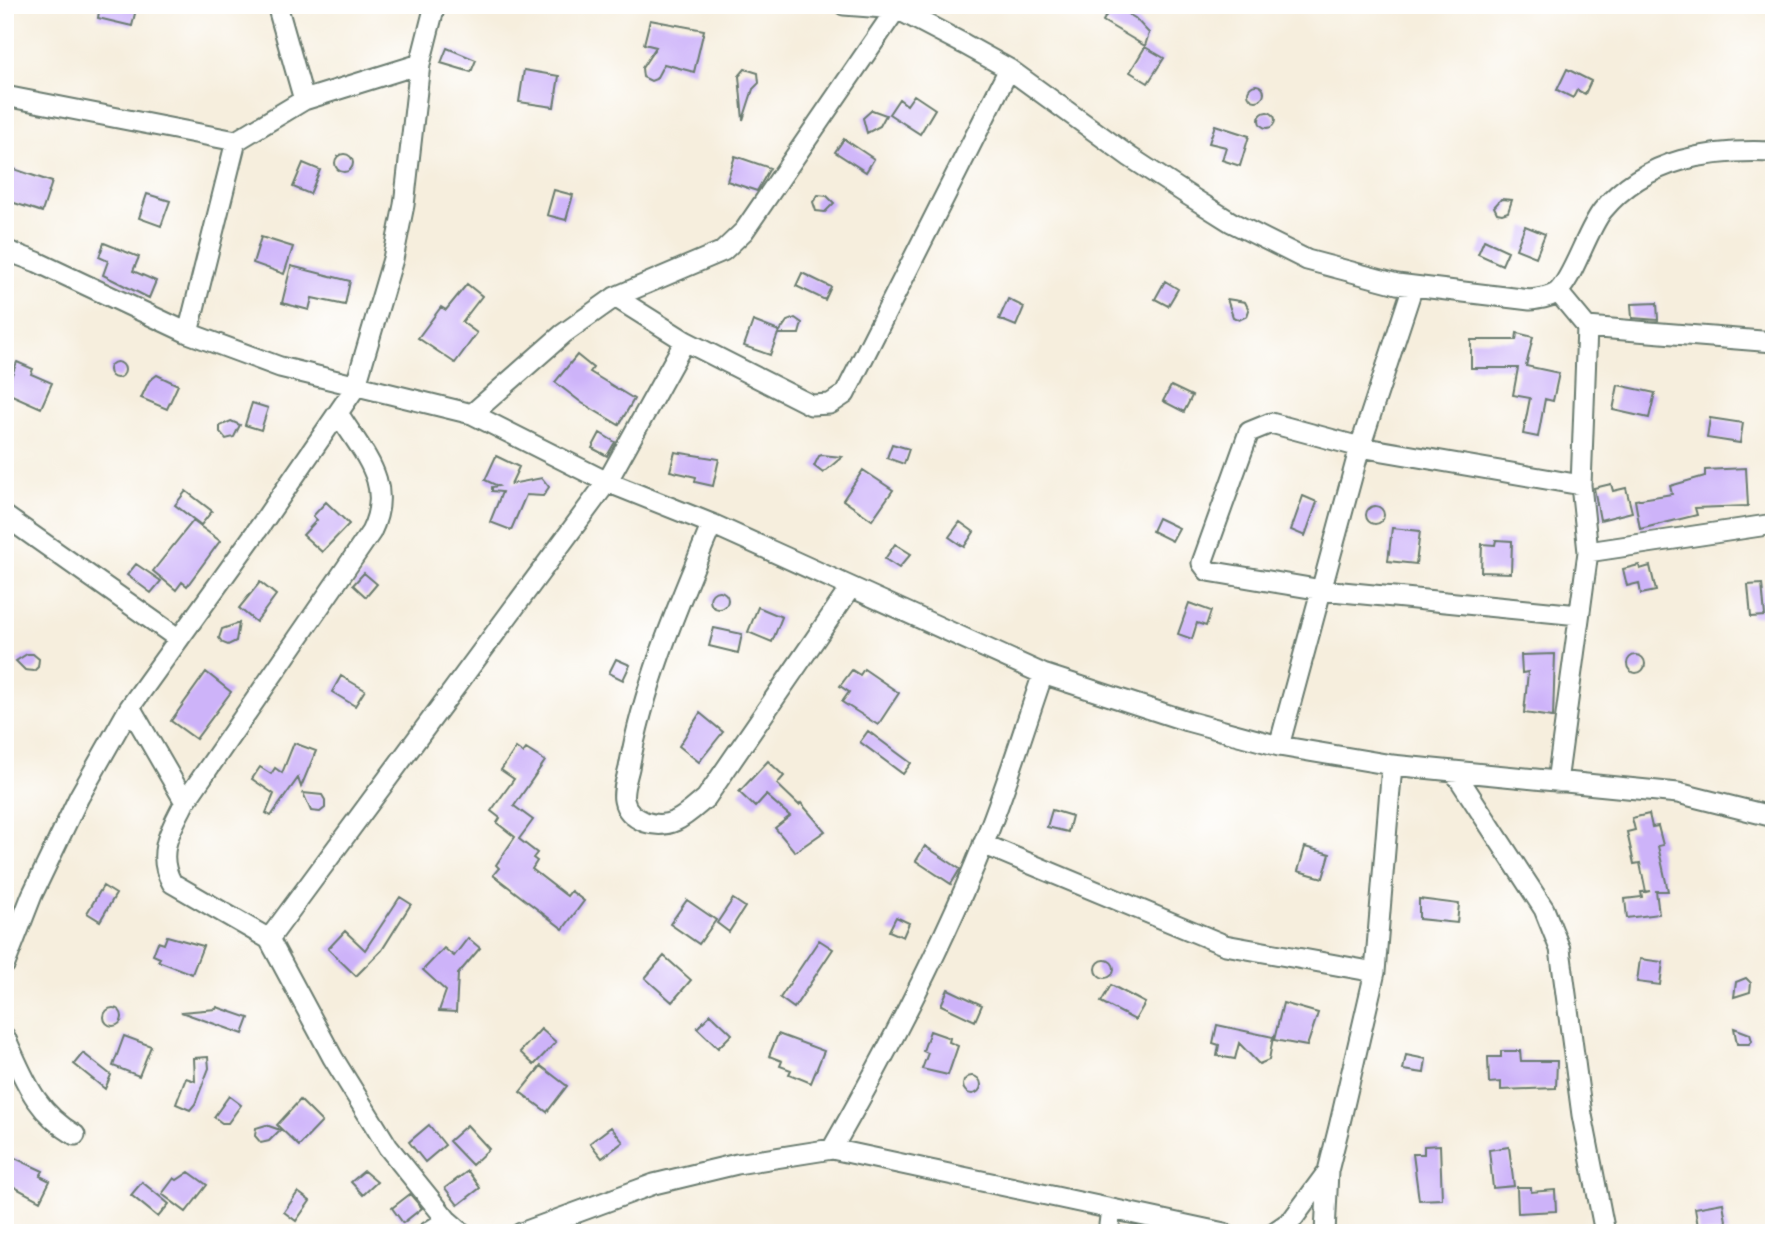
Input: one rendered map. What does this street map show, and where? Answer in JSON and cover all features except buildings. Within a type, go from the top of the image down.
[{"type":"street","points":[[277,5],[304,100]]},
{"type":"street","points":[[5,964],[32,895],[79,797],[130,707],[355,388],[393,259],[404,205],[420,64],[435,5]]},
{"type":"street","points":[[844,5],[898,7],[1009,69],[1129,157],[1231,222],[1307,260],[1360,276],[1413,286],[1530,300],[1558,292],[1585,238],[1604,209],[1656,167],[1714,152],[1774,152]]},
{"type":"street","points":[[471,414],[563,334],[615,297],[723,251],[744,230],[898,7]]},
{"type":"street","points":[[5,96],[236,141],[304,100],[420,64]]},
{"type":"street","points":[[615,297],[685,341],[811,405],[830,404],[845,394],[1009,69]]},
{"type":"street","points":[[188,333],[236,141]]},
{"type":"street","points":[[5,250],[37,262],[188,333],[281,367],[355,388],[471,414],[607,482],[712,524],[1043,674],[1186,721],[1279,746],[1392,765],[1678,793],[1774,817]]},
{"type":"street","points":[[1279,746],[1360,447],[1413,286]]},
{"type":"street","points":[[1557,782],[1588,552],[1581,485],[1587,327],[1558,292]]},
{"type":"street","points":[[1587,327],[1774,342]]},
{"type":"street","points":[[269,939],[607,482],[685,341]]},
{"type":"street","points":[[338,413],[379,481],[382,498],[380,514],[371,532],[185,802],[167,835],[163,854],[165,870],[172,883],[269,939],[333,1058],[388,1147],[447,1220],[462,1233]]},
{"type":"street","points":[[1580,615],[1322,590],[1208,571],[1202,564],[1249,432],[1256,426],[1271,422],[1360,447],[1581,485]]},
{"type":"street","points":[[5,516],[178,639]]},
{"type":"street","points":[[712,524],[666,634],[632,749],[623,799],[630,814],[646,822],[668,825],[684,818],[706,798],[850,587]]},
{"type":"street","points":[[1588,552],[1774,524]]},
{"type":"street","points":[[832,1149],[922,984],[983,844],[1043,674]]},
{"type":"street","points":[[130,707],[185,802]]},
{"type":"street","points":[[1325,1233],[1328,1171],[1375,972],[1392,765]]},
{"type":"street","points":[[1454,771],[1544,909],[1560,949],[1582,1115],[1605,1233]]},
{"type":"street","points":[[983,844],[1225,946],[1375,972]]},
{"type":"street","points":[[5,1037],[36,1104],[57,1124],[75,1135]]},
{"type":"street","points":[[521,1233],[654,1184],[737,1164],[832,1149],[1224,1233]]},
{"type":"street","points":[[1273,1233],[1292,1220],[1328,1171]]},
{"type":"street","points":[[1108,1233],[1111,1209]]},
{"type":"street","points":[[427,1233],[447,1220]]}]
